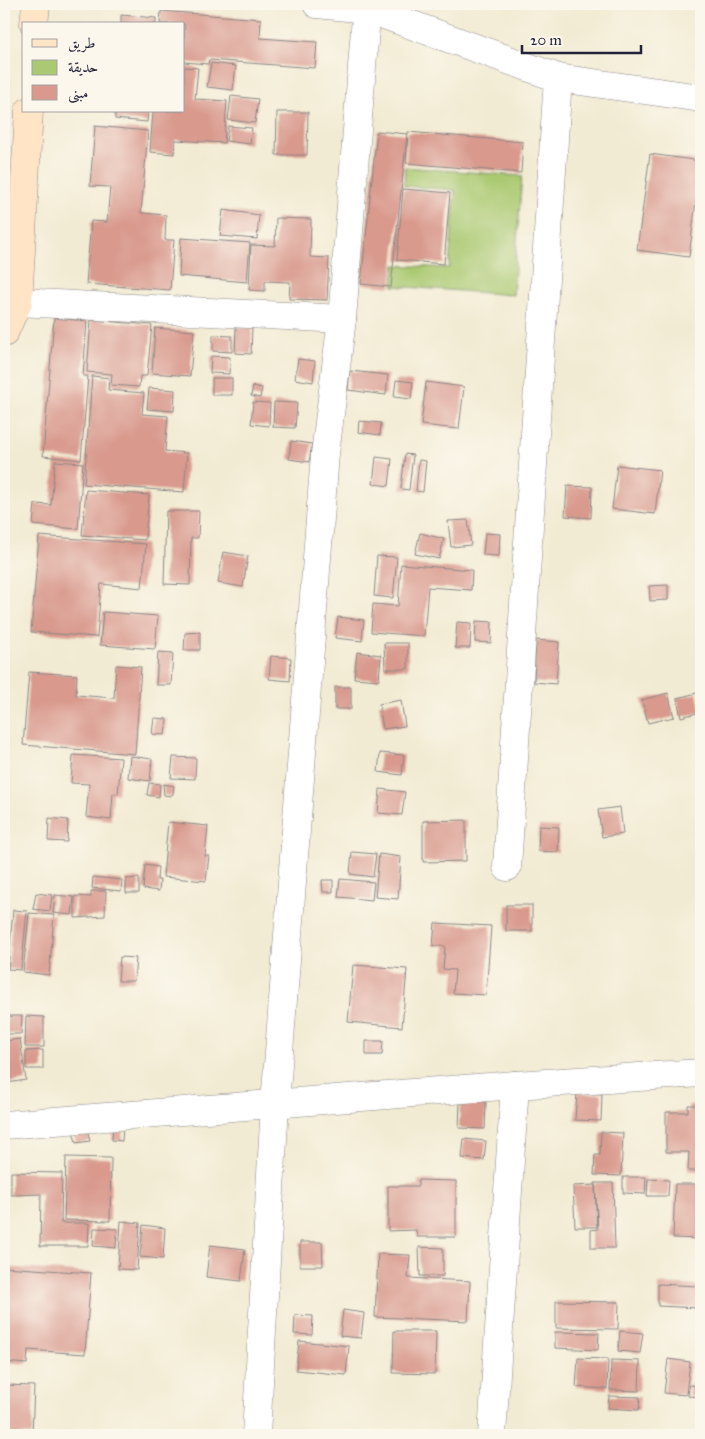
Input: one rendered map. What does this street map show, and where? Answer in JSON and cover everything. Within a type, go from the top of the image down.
[{"type":"street","points":[[34,22],[36,4]]},
{"type":"street","points":[[317,4],[367,7],[558,78],[701,98]]},
{"type":"street","points":[[256,1435],[275,1104],[325,454],[342,318],[367,7]]},
{"type":"street","points":[[507,867],[558,78]]},
{"type":"street","points":[[4,333],[11,303],[29,112]]},
{"type":"street","points":[[11,303],[342,318]]},
{"type":"street","points":[[4,1125],[515,1085],[701,1073]]},
{"type":"street","points":[[492,1435],[515,1085]]},
{"type":"green space","points":[[405,167],[522,176],[513,295],[393,286],[395,265],[449,268],[455,190],[404,186]]},
{"type":"building","points":[[161,11],[261,19],[260,38],[317,42],[315,68],[209,60],[208,64],[185,62],[185,22],[160,22]]},
{"type":"building","points":[[121,15],[156,18],[156,22],[121,22]]},
{"type":"building","points":[[211,63],[236,66],[233,90],[207,87]]},
{"type":"building","points":[[185,67],[198,68],[195,99],[227,101],[224,143],[175,140],[174,154],[150,152],[153,112],[185,112]]},
{"type":"building","points":[[231,96],[258,99],[255,123],[228,120]]},
{"type":"building","points":[[115,112],[148,112],[147,122],[115,119]]},
{"type":"building","points":[[277,112],[308,112],[307,155],[276,155]]},
{"type":"building","points":[[95,126],[148,131],[141,213],[166,215],[165,240],[174,240],[170,290],[86,284],[91,221],[107,222],[110,187],[90,186]]},
{"type":"building","points":[[228,126],[252,128],[250,144],[226,141]]},
{"type":"building","points":[[377,131],[407,134],[391,287],[361,284]]},
{"type":"building","points":[[408,132],[523,142],[521,173],[406,163]]},
{"type":"building","points":[[650,154],[701,161],[689,257],[637,250]]},
{"type":"building","points":[[403,189],[450,193],[444,264],[397,260]]},
{"type":"building","points":[[223,210],[259,215],[257,239],[220,236]]},
{"type":"building","points":[[276,218],[311,219],[310,257],[329,258],[327,300],[289,299],[290,282],[265,281],[265,291],[249,290],[251,245],[275,246]]},
{"type":"building","points":[[181,238],[250,243],[247,282],[179,276]]},
{"type":"building","points":[[54,318],[87,321],[83,376],[88,376],[81,460],[43,456]]},
{"type":"building","points":[[91,320],[152,325],[147,376],[140,376],[139,387],[111,385],[112,374],[87,372]]},
{"type":"building","points":[[236,327],[252,328],[251,354],[235,353]]},
{"type":"building","points":[[155,328],[194,331],[190,376],[152,373]]},
{"type":"building","points":[[213,335],[232,336],[232,352],[213,351]]},
{"type":"building","points":[[211,356],[230,357],[229,374],[210,373]]},
{"type":"building","points":[[298,359],[315,361],[313,382],[295,379]]},
{"type":"building","points":[[350,371],[388,375],[386,395],[348,390]]},
{"type":"building","points":[[92,376],[109,378],[108,390],[144,393],[142,414],[168,416],[165,451],[187,453],[184,492],[84,484]]},
{"type":"building","points":[[212,378],[232,378],[232,395],[212,395]]},
{"type":"building","points":[[396,380],[413,382],[411,399],[394,397]]},
{"type":"building","points":[[426,382],[464,387],[459,429],[421,425]]},
{"type":"building","points":[[253,386],[262,388],[260,398],[251,396]]},
{"type":"building","points":[[149,388],[175,390],[174,411],[147,409]]},
{"type":"building","points":[[253,402],[270,403],[269,426],[251,424]]},
{"type":"building","points":[[274,402],[297,403],[295,428],[273,427]]},
{"type":"building","points":[[359,421],[381,423],[380,435],[358,432]]},
{"type":"building","points":[[291,441],[312,444],[309,462],[289,459]]},
{"type":"building","points":[[405,454],[413,455],[409,490],[401,489]]},
{"type":"building","points":[[376,457],[392,459],[389,486],[373,484]]},
{"type":"building","points":[[419,460],[426,461],[423,492],[416,491]]},
{"type":"building","points":[[55,461],[83,463],[78,529],[33,525],[35,504],[51,505]]},
{"type":"building","points":[[617,465],[660,470],[655,514],[612,509]]},
{"type":"building","points":[[567,486],[592,487],[591,518],[565,516]]},
{"type":"building","points":[[86,490],[149,495],[145,540],[82,535]]},
{"type":"building","points":[[166,511],[199,511],[198,538],[191,538],[190,585],[164,584]]},
{"type":"building","points":[[468,520],[471,545],[451,547],[448,521]]},
{"type":"building","points":[[420,533],[444,539],[439,559],[415,554]]},
{"type":"building","points":[[485,533],[500,534],[499,556],[483,555]]},
{"type":"building","points":[[39,536],[146,544],[142,588],[101,584],[97,637],[31,632]]},
{"type":"building","points":[[223,552],[248,556],[243,587],[218,583]]},
{"type":"building","points":[[377,556],[397,557],[393,598],[374,596]]},
{"type":"building","points":[[401,564],[472,570],[471,590],[428,587],[424,636],[371,632],[373,604],[398,606]]},
{"type":"building","points":[[668,585],[668,600],[650,601],[649,586]]},
{"type":"building","points":[[103,612],[158,616],[155,649],[100,645]]},
{"type":"building","points":[[338,617],[364,620],[362,641],[335,638]]},
{"type":"building","points":[[476,621],[492,622],[491,643],[475,642]]},
{"type":"building","points":[[457,622],[471,623],[470,648],[455,648]]},
{"type":"building","points":[[200,632],[200,650],[184,650],[185,633]]},
{"type":"building","points":[[536,640],[559,642],[556,684],[534,682]]},
{"type":"building","points":[[384,643],[408,643],[408,669],[385,669]]},
{"type":"building","points":[[158,652],[173,653],[171,685],[156,685]]},
{"type":"building","points":[[357,652],[381,655],[379,680],[354,678]]},
{"type":"building","points":[[271,656],[291,658],[290,681],[269,679]]},
{"type":"building","points":[[116,665],[141,667],[135,754],[23,745],[29,672],[77,675],[76,695],[114,698]]},
{"type":"building","points":[[335,687],[351,687],[351,709],[335,709]]},
{"type":"building","points":[[668,693],[674,717],[648,723],[642,700]]},
{"type":"building","points":[[697,693],[701,712],[681,717],[677,698]]},
{"type":"building","points":[[401,700],[405,726],[383,729],[379,704]]},
{"type":"building","points":[[154,718],[167,719],[165,735],[152,734]]},
{"type":"building","points":[[380,753],[404,755],[402,775],[378,772]]},
{"type":"building","points":[[73,755],[121,758],[118,794],[113,793],[111,820],[86,817],[89,784],[71,783]]},
{"type":"building","points":[[130,756],[152,759],[150,781],[128,778]]},
{"type":"building","points":[[173,757],[196,758],[195,779],[171,778]]},
{"type":"building","points":[[149,783],[160,784],[159,797],[147,795]]},
{"type":"building","points":[[163,784],[174,786],[173,794],[170,796],[164,795]]},
{"type":"building","points":[[380,789],[405,792],[402,815],[378,813]]},
{"type":"building","points":[[620,807],[623,834],[602,837],[598,810]]},
{"type":"building","points":[[49,818],[68,820],[67,842],[48,841]]},
{"type":"building","points":[[466,820],[466,861],[423,862],[423,821]]},
{"type":"building","points":[[168,822],[208,826],[205,856],[209,856],[206,881],[163,877]]},
{"type":"building","points":[[539,826],[559,827],[558,852],[538,851]]},
{"type":"building","points":[[352,852],[376,854],[373,877],[350,874]]},
{"type":"building","points":[[379,854],[401,857],[398,899],[375,897]]},
{"type":"building","points":[[145,865],[158,867],[157,880],[160,880],[159,891],[143,889]]},
{"type":"building","points":[[93,877],[122,880],[121,891],[92,888]]},
{"type":"building","points":[[139,878],[139,893],[126,893],[126,879]]},
{"type":"building","points":[[340,879],[374,882],[372,900],[338,897]]},
{"type":"building","points":[[322,880],[333,880],[333,892],[323,892]]},
{"type":"building","points":[[91,891],[106,891],[105,916],[75,918],[75,896],[91,897]]},
{"type":"building","points":[[36,893],[52,895],[50,911],[33,909]]},
{"type":"building","points":[[55,895],[74,897],[72,915],[53,913]]},
{"type":"building","points":[[506,905],[532,905],[532,931],[506,931]]},
{"type":"building","points":[[13,910],[27,911],[21,970],[8,969]]},
{"type":"building","points":[[29,913],[54,915],[49,975],[23,972]]},
{"type":"building","points":[[435,923],[491,926],[486,995],[453,993],[455,970],[443,969],[445,946],[433,946]]},
{"type":"building","points":[[120,957],[136,958],[134,981],[118,981]]},
{"type":"building","points":[[353,965],[407,969],[402,1027],[348,1022]]},
{"type":"building","points":[[6,1016],[22,1016],[21,1034],[6,1034]]},
{"type":"building","points":[[26,1016],[44,1017],[44,1047],[25,1047]]},
{"type":"building","points":[[20,1039],[26,1080],[7,1083],[4,1041]]},
{"type":"building","points":[[366,1041],[383,1041],[382,1055],[366,1055]]},
{"type":"building","points":[[43,1050],[43,1069],[26,1069],[26,1051]]},
{"type":"building","points":[[577,1093],[602,1094],[601,1121],[575,1120]]},
{"type":"building","points":[[460,1100],[486,1102],[485,1129],[459,1128]]},
{"type":"building","points":[[688,1105],[701,1105],[701,1171],[688,1171],[689,1152],[666,1152],[666,1112],[688,1112]]},
{"type":"building","points":[[113,1126],[123,1126],[122,1141],[112,1140]]},
{"type":"building","points":[[87,1128],[90,1141],[76,1143],[73,1130]]},
{"type":"building","points":[[601,1132],[623,1133],[621,1176],[594,1175],[595,1155],[600,1155]]},
{"type":"building","points":[[464,1139],[486,1141],[484,1160],[462,1158]]},
{"type":"building","points":[[66,1157],[111,1158],[110,1221],[64,1220]]},
{"type":"building","points":[[11,1172],[62,1173],[61,1223],[89,1223],[88,1246],[40,1246],[41,1194],[11,1195]]},
{"type":"building","points":[[623,1177],[646,1177],[645,1194],[623,1193]]},
{"type":"building","points":[[648,1179],[669,1180],[668,1196],[647,1196]]},
{"type":"building","points":[[418,1180],[456,1181],[456,1237],[417,1237],[416,1230],[388,1231],[388,1186],[418,1186]]},
{"type":"building","points":[[595,1183],[613,1183],[615,1248],[591,1248],[591,1230],[598,1229]]},
{"type":"building","points":[[675,1184],[701,1184],[701,1239],[673,1238]]},
{"type":"building","points":[[595,1185],[597,1227],[575,1227],[573,1186]]},
{"type":"building","points":[[121,1221],[140,1223],[137,1270],[118,1269]]},
{"type":"building","points":[[143,1225],[165,1228],[163,1259],[140,1257]]},
{"type":"building","points":[[94,1228],[117,1229],[116,1248],[93,1246]]},
{"type":"building","points":[[300,1242],[322,1242],[323,1266],[300,1266]]},
{"type":"building","points":[[210,1245],[245,1249],[241,1281],[206,1277]]},
{"type":"building","points":[[419,1247],[443,1248],[443,1276],[420,1276]]},
{"type":"building","points":[[378,1254],[410,1255],[408,1278],[470,1281],[468,1321],[375,1317]]},
{"type":"building","points":[[4,1267],[91,1273],[85,1354],[28,1350],[27,1364],[4,1362]]},
{"type":"building","points":[[658,1284],[698,1286],[697,1308],[658,1306]]},
{"type":"building","points":[[556,1301],[619,1302],[618,1329],[556,1328]]},
{"type":"building","points":[[343,1310],[364,1313],[361,1338],[340,1336]]},
{"type":"building","points":[[295,1315],[313,1316],[312,1335],[294,1334]]},
{"type":"building","points":[[394,1331],[436,1331],[435,1374],[393,1373]]},
{"type":"building","points":[[620,1331],[643,1333],[640,1353],[618,1351]]},
{"type":"building","points":[[555,1332],[599,1333],[598,1350],[555,1348]]},
{"type":"building","points":[[299,1341],[349,1346],[346,1375],[296,1370]]},
{"type":"building","points":[[578,1358],[608,1359],[607,1389],[576,1387]]},
{"type":"building","points":[[668,1359],[690,1362],[686,1395],[664,1393]]},
{"type":"building","points":[[611,1360],[640,1361],[639,1391],[610,1390]]},
{"type":"building","points":[[4,1385],[34,1386],[32,1435],[4,1435]]},
{"type":"building","points":[[689,1385],[701,1386],[701,1397],[688,1396]]},
{"type":"building","points":[[609,1396],[640,1397],[639,1410],[608,1408]]}]
